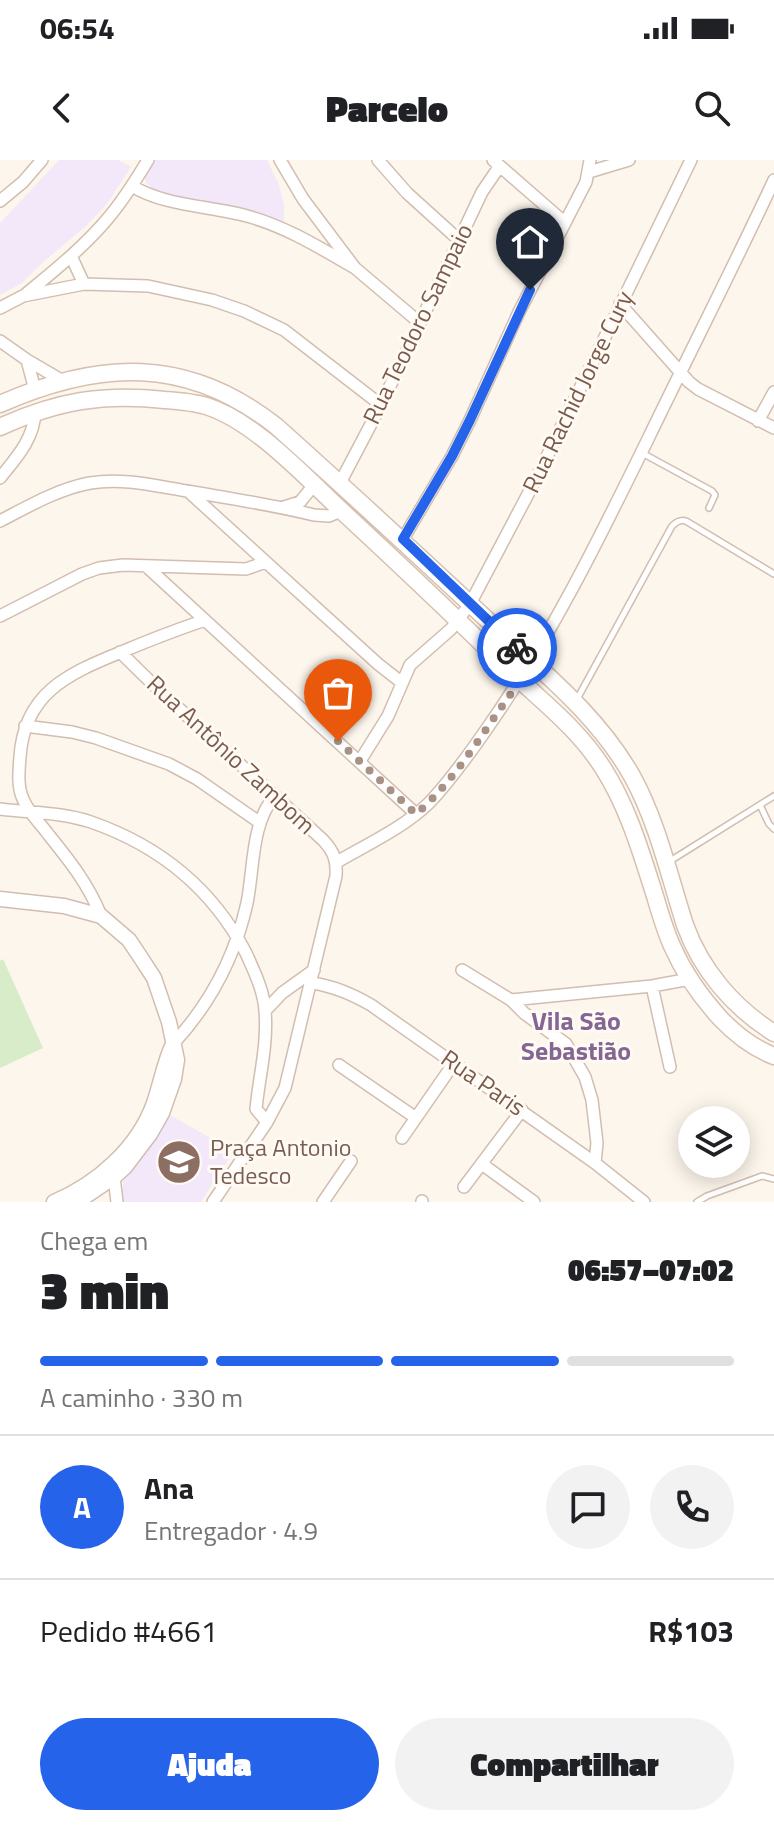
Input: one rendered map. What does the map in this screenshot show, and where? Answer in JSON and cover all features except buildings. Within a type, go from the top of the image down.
[{"type":"main road","points":[[0,404],[63,381],[104,372],[134,371],[177,377],[213,387],[254,408],[403,539],[575,702],[602,733],[631,774],[644,799],[690,939],[702,960],[732,1001],[774,1033]]},
{"type":"main road","points":[[60,406],[63,381]]},
{"type":"main road","points":[[35,390],[35,412]]},
{"type":"main road","points":[[0,427],[35,412],[60,406],[97,398],[133,396],[191,402],[218,410],[264,440],[572,727],[603,767],[627,813],[671,944],[690,979],[722,1020],[748,1041],[774,1056]]},
{"type":"main road","points":[[314,485],[327,471]]},
{"type":"main road","points":[[341,511],[345,488]]},
{"type":"main road","points":[[662,919],[672,916],[685,925]]},
{"type":"main road","points":[[722,1020],[736,1024],[749,1015]]},
{"type":"street","points":[[0,201],[23,182],[42,160]]},
{"type":"street","points":[[0,308],[23,296],[71,256],[109,217],[148,160]]},
{"type":"street","points":[[280,160],[303,199],[355,268]]},
{"type":"street","points":[[378,160],[407,193],[459,240]]},
{"type":"street","points":[[403,539],[470,420],[519,312],[580,193],[589,166],[629,160]]},
{"type":"street","name":"Rua Rachid Jorge Cury","points":[[360,761],[388,716],[406,671],[414,660],[443,637],[470,604],[536,479],[691,160]]},
{"type":"street","points":[[496,163],[564,222]]},
{"type":"street","name":"Rua Teodoro Sampaio","points":[[345,488],[496,163]]},
{"type":"street","points":[[213,1202],[267,1122],[285,1088],[312,983],[337,862],[396,828],[430,802],[464,761],[520,681],[597,545],[774,180]]},
{"type":"street","points":[[132,186],[154,197],[224,210],[298,235],[355,268],[420,323]]},
{"type":"street","points":[[71,256],[84,284]]},
{"type":"street","points":[[23,296],[84,284],[148,286],[212,300],[265,320],[300,341],[381,405]]},
{"type":"street","points":[[620,304],[680,373],[698,389],[774,428]]},
{"type":"street","points":[[0,341],[63,381]]},
{"type":"street","points":[[27,360],[35,390]]},
{"type":"street","points":[[758,421],[774,392]]},
{"type":"street","points":[[0,478],[33,431],[35,412]]},
{"type":"street","points":[[0,521],[61,491],[91,483],[126,481],[323,516],[341,511]]},
{"type":"street","points":[[283,508],[300,502],[314,485]]},
{"type":"street","points":[[189,492],[401,682]]},
{"type":"street","points":[[0,616],[99,568],[123,565],[246,569],[266,562]]},
{"type":"street","points":[[146,566],[416,814]]},
{"type":"street","points":[[101,916],[80,875],[23,799],[19,779],[25,726],[39,701],[56,685],[85,666],[205,620]]},
{"type":"street","name":"Rua Antônio Zambom","points":[[120,652],[323,840],[333,851],[337,862]]},
{"type":"street","points":[[25,726],[96,738],[169,764],[197,779],[259,822]]},
{"type":"street","points":[[77,1202],[112,1172],[143,1126],[153,1107],[165,1060],[173,1044],[203,1007],[229,962],[247,903],[259,822],[266,806],[275,796]]},
{"type":"street","points":[[0,809],[64,816],[111,830],[186,874],[217,907],[254,969],[265,1011],[255,1123],[258,1135]]},
{"type":"street","points":[[0,899],[64,906],[101,916],[129,940],[154,978],[173,1044]]},
{"type":"street","points":[[265,1011],[282,993],[314,970]]},
{"type":"street","points":[[462,970],[511,1000],[566,1044],[585,1077],[592,1100],[596,1125],[595,1163]]},
{"type":"street","points":[[511,1000],[652,986],[690,979]]},
{"type":"street","name":"Rua Paris","points":[[312,983],[353,994],[522,1110],[644,1202]]},
{"type":"street","points":[[652,986],[670,1067]]},
{"type":"street","points":[[262,996],[282,993]]},
{"type":"street","points":[[402,1138],[454,1063]]},
{"type":"street","points":[[339,1065],[416,1118]]},
{"type":"street","points":[[260,1087],[264,1098],[269,1102],[278,1102]]},
{"type":"street","points":[[256,1109],[267,1122]]},
{"type":"street","points":[[464,1187],[522,1110]]},
{"type":"street","points":[[323,1202],[351,1161]]},
{"type":"street","points":[[482,1164],[534,1202]]},
{"type":"street","points":[[54,1202],[112,1172]]},
{"type":"street","points":[[112,1172],[117,1202]]},
{"type":"lane","points":[[641,453],[712,491],[715,495],[709,508]]},
{"type":"lane","points":[[575,702],[676,523],[686,521],[774,574]]},
{"type":"lane","points":[[666,864],[774,796]]},
{"type":"lane","points":[[760,805],[772,825]]},
{"type":"lane","points":[[697,1202],[762,1176],[774,1179]]},
{"type":"shaded area","points":[[59,160],[118,160],[131,167],[107,204],[86,226],[22,283],[0,295],[0,223]]},
{"type":"shaded area","points":[[153,160],[267,160],[279,185],[284,222],[156,192],[146,183],[144,174]]},
{"type":"shaded area","name":"Praça Antonio Tedesco","points":[[168,1114],[234,1151],[201,1202],[121,1202],[124,1174]]},
{"type":"green space","points":[[3,959],[43,1048],[0,1068],[0,961]]},
{"type":"way so far","points":[[338,741],[416,814],[464,761],[520,681],[532,661],[517,648]]},
{"type":"place","name":"Praça Antonio Tedesco","points":[[179,1162]]},
{"type":"district","name":"Vila São Sebastião","points":[[576,1036]]},
{"type":"route","points":[[517,648],[403,539],[452,456],[530,290]]}]
